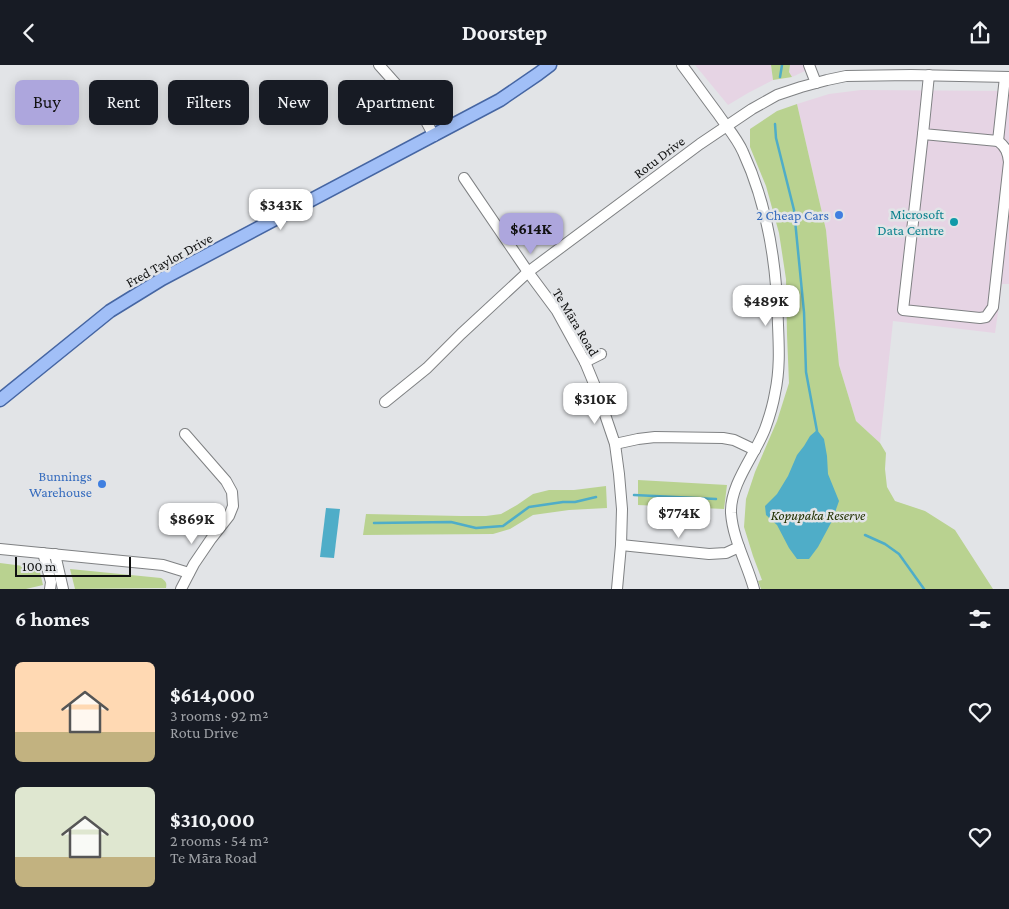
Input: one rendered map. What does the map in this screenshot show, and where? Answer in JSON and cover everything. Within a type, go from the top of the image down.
[{"type":"main road","name":"Fred Taylor Drive","points":[[0,400],[110,311],[162,279],[500,100],[550,65]]},
{"type":"street","points":[[379,65],[421,112],[434,136]]},
{"type":"street","points":[[682,65],[742,150],[756,185],[774,258],[779,353],[778,373],[772,408],[765,430],[738,483],[731,510],[732,525],[754,589]]},
{"type":"street","points":[[809,65],[816,83]]},
{"type":"street","name":"Rotu Drive","points":[[385,402],[427,368],[528,273],[726,126],[777,95],[846,76],[912,70],[929,75],[1007,77]]},
{"type":"street","points":[[923,134],[998,141],[1008,153],[1009,162],[993,307],[986,317],[980,319],[903,309],[929,75]]},
{"type":"street","points":[[998,141],[1007,77]]},
{"type":"street","name":"Te Māra Road","points":[[464,178],[528,273],[557,311],[586,362],[597,391],[615,445],[619,474],[622,509],[622,545],[616,589]]},
{"type":"street","points":[[586,362],[601,354]]},
{"type":"street","points":[[181,589],[211,539],[229,516],[233,506],[232,492],[226,481],[185,434]]},
{"type":"street","points":[[615,445],[655,437],[723,438],[734,440],[755,450]]},
{"type":"street","points":[[622,545],[709,554],[726,553],[739,547]]},
{"type":"street","points":[[0,549],[163,565],[189,573]]},
{"type":"street","points":[[43,553],[51,581],[50,589]]},
{"type":"street","points":[[56,554],[63,589]]},
{"type":"shaded area","points":[[695,65],[771,65],[773,80],[728,105]]},
{"type":"shaded area","points":[[790,65],[818,65],[792,77],[789,72]]},
{"type":"shaded area","points":[[861,90],[1009,91],[1009,284],[1002,284],[995,333],[893,321],[880,443],[856,421],[839,365],[826,230],[797,104],[829,94]]},
{"type":"green space","points":[[771,65],[790,65],[789,72],[792,77],[773,80]]},
{"type":"green space","name":"Kopupaka Reserve","points":[[797,104],[826,230],[839,365],[856,421],[880,443],[886,453],[887,487],[895,501],[925,511],[955,530],[993,589],[761,589],[758,581],[762,580],[744,527],[746,499],[755,472],[777,421],[789,383],[786,279],[779,233],[766,186],[750,147],[750,129],[777,111]]},
{"type":"green space","points":[[638,480],[727,485],[724,509],[638,505]]},
{"type":"green space","points":[[606,486],[607,508],[569,510],[533,515],[510,529],[493,534],[363,535],[366,514],[486,516],[501,514],[533,494],[549,490],[574,490]]},
{"type":"green space","points":[[0,563],[39,568],[43,585],[26,589],[0,589]]},
{"type":"green space","points":[[70,569],[161,578],[166,582],[166,588],[75,589]]},
{"type":"water","points":[[817,430],[824,439],[828,474],[839,501],[832,521],[818,547],[809,559],[797,559],[777,525],[766,515],[765,506],[777,494],[788,476],[797,455],[810,436]]},
{"type":"water","points":[[326,508],[340,509],[334,558],[320,557]]},
{"type":"waterway","points":[[780,77],[782,65]]},
{"type":"waterway","points":[[775,124],[776,138],[794,210],[804,312],[806,372],[817,431]]},
{"type":"waterway","points":[[634,495],[716,499]]},
{"type":"waterway","points":[[374,523],[451,522],[476,528],[503,526],[529,507],[575,502],[596,497]]},
{"type":"waterway","points":[[865,535],[885,544],[899,554],[924,589]]},
{"type":"place","name":"2 Cheap Cars","points":[[839,215]]},
{"type":"place","name":"Microsoft Data Centre","points":[[954,222]]},
{"type":"place","name":"Bunnings Warehouse","points":[[102,484]]}]
